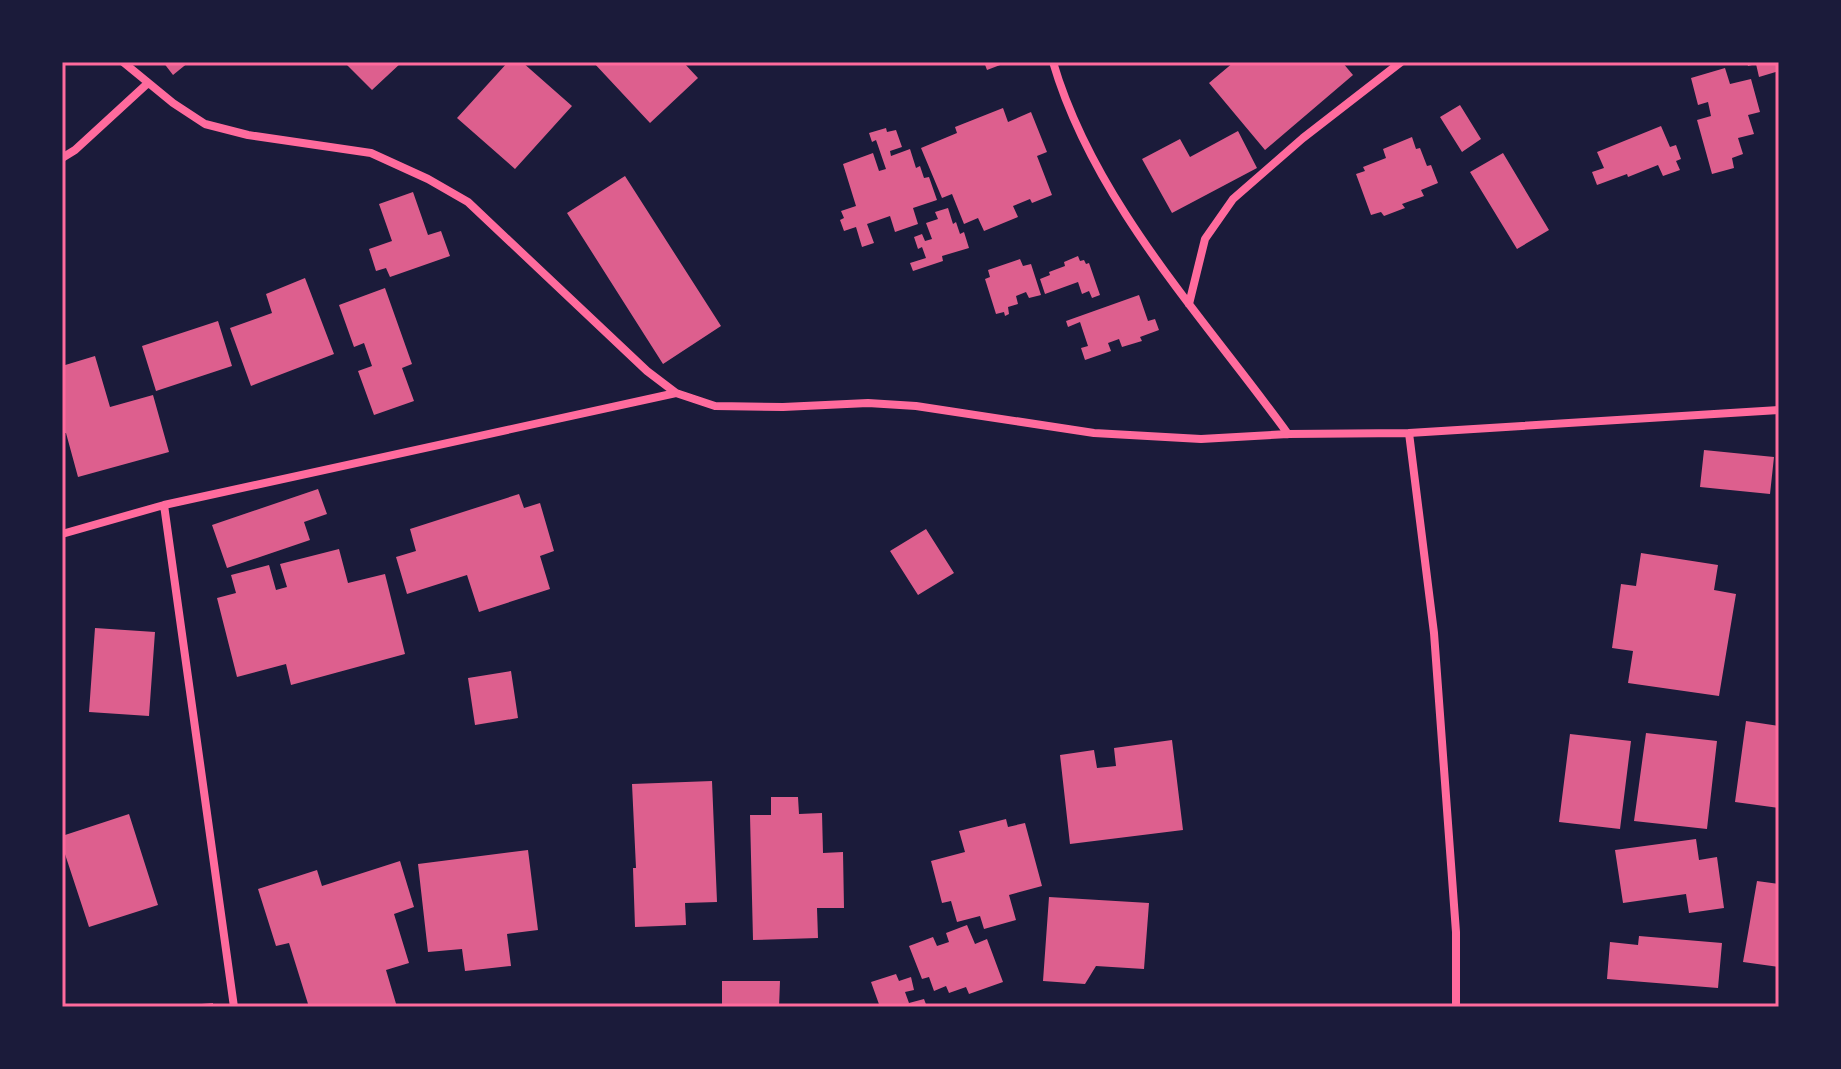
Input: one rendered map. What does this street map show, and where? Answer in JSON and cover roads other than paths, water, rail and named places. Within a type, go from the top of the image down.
[{"type":"street","points":[[123,62],[173,103],[205,124],[248,135],[371,153],[428,179],[468,202],[637,362],[676,393],[715,406],[868,403],[916,406],[1094,433],[1201,439],[1288,434],[1409,433],[1779,410]]},
{"type":"street","points":[[1053,62],[1097,168],[1189,304],[1288,434]]},
{"type":"street","points":[[1189,304],[1205,239],[1233,199],[1303,138],[1401,62]]},
{"type":"street","points":[[62,158],[75,150],[148,83]]},
{"type":"street","points":[[62,534],[164,505],[676,393]]},
{"type":"street","points":[[1409,433],[1434,633],[1456,932],[1456,1007]]},
{"type":"street","points":[[164,505],[234,1007]]}]
